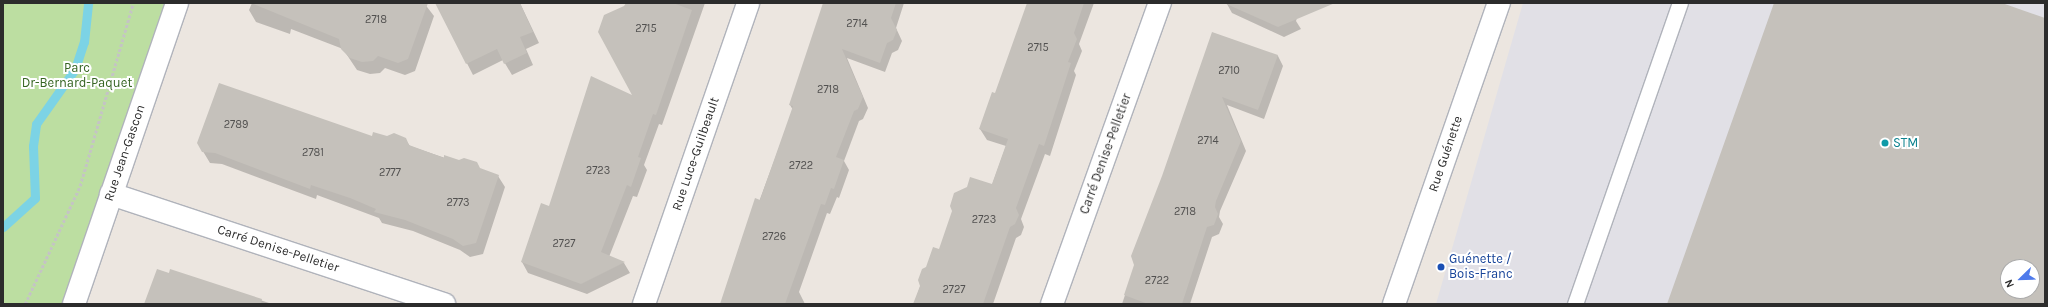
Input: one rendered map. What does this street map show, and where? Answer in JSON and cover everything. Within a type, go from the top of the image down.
[{"type":"street","name":"Rue Jean-Gascon","points":[[74,304],[177,3]]},
{"type":"street","name":"Rue Luce-Guilbeault","points":[[644,304],[748,3]]},
{"type":"street","name":"Carré Denise-Pelletier","points":[[1052,304],[1160,3]]},
{"type":"street","name":"Rue Guénette","points":[[1394,304],[1499,3]]},
{"type":"street","name":"Carré Denise-Pelletier","points":[[111,194],[444,304]]},
{"type":"lane","points":[[1575,304],[1680,3]]},
{"type":"path","points":[[25,304],[80,186],[133,3]]},
{"type":"shaded area","points":[[1523,3],[2045,3],[2045,304],[1436,304]]},
{"type":"green space","name":"Parc Dr-Bernard-Paquet","points":[[3,3],[180,3],[77,304],[3,304]]},
{"type":"building","points":[[251,3],[428,3],[408,59],[398,63],[378,56],[373,61],[362,62],[350,58],[341,49],[339,39]]},
{"type":"building","points":[[435,3],[520,3],[533,32],[520,37],[527,53],[504,64],[497,49],[466,64]]},
{"type":"building","points":[[626,3],[673,3],[692,10],[656,115],[653,114],[638,157],[641,158],[631,187],[627,185],[601,252],[625,262],[581,284],[521,262],[541,203],[549,206],[591,76],[632,95],[598,32],[604,15],[624,6]]},
{"type":"building","points":[[823,3],[896,3],[891,18],[897,30],[893,40],[887,43],[880,63],[842,49],[863,97],[858,109],[854,111],[836,157],[844,160],[834,189],[831,188],[825,205],[821,204],[785,304],[720,304],[755,198],[760,200],[793,106],[789,105]]},
{"type":"building","points":[[1027,3],[1084,3],[1074,33],[1077,39],[1068,62],[1071,63],[1044,146],[1039,144],[1016,208],[1019,215],[1015,224],[1010,227],[983,304],[913,304],[920,286],[918,280],[922,269],[926,267],[933,247],[939,249],[952,211],[950,206],[954,193],[967,187],[970,177],[992,184],[1008,139],[979,129],[992,92],[995,93]]},
{"type":"building","points":[[1224,3],[1335,3],[1278,27]]},
{"type":"building","name":"STM","points":[[1774,3],[2002,3],[2045,18],[2045,304],[1667,304]]},
{"type":"building","points":[[1212,32],[1278,55],[1258,110],[1222,97],[1241,141],[1216,201],[1215,207],[1218,214],[1214,225],[1207,227],[1182,304],[1148,304],[1124,295],[1134,265],[1131,256],[1162,176]]},
{"type":"building","points":[[219,83],[372,136],[373,132],[387,136],[394,133],[406,138],[409,145],[444,158],[444,155],[459,160],[464,158],[477,162],[480,168],[499,175],[476,243],[463,246],[453,239],[405,220],[374,212],[376,209],[350,198],[311,185],[310,189],[215,153],[202,152],[197,143]]},
{"type":"building","points":[[157,269],[169,273],[170,269],[262,299],[261,304],[144,304]]},
{"type":"waterway","points":[[3,227],[35,198],[33,146],[36,124],[75,69],[84,42],[88,3]]},
{"type":"place","name":"STM","points":[[1885,143]]},
{"type":"place","name":"Guénette / Bois-Franc","points":[[1441,267]]}]
